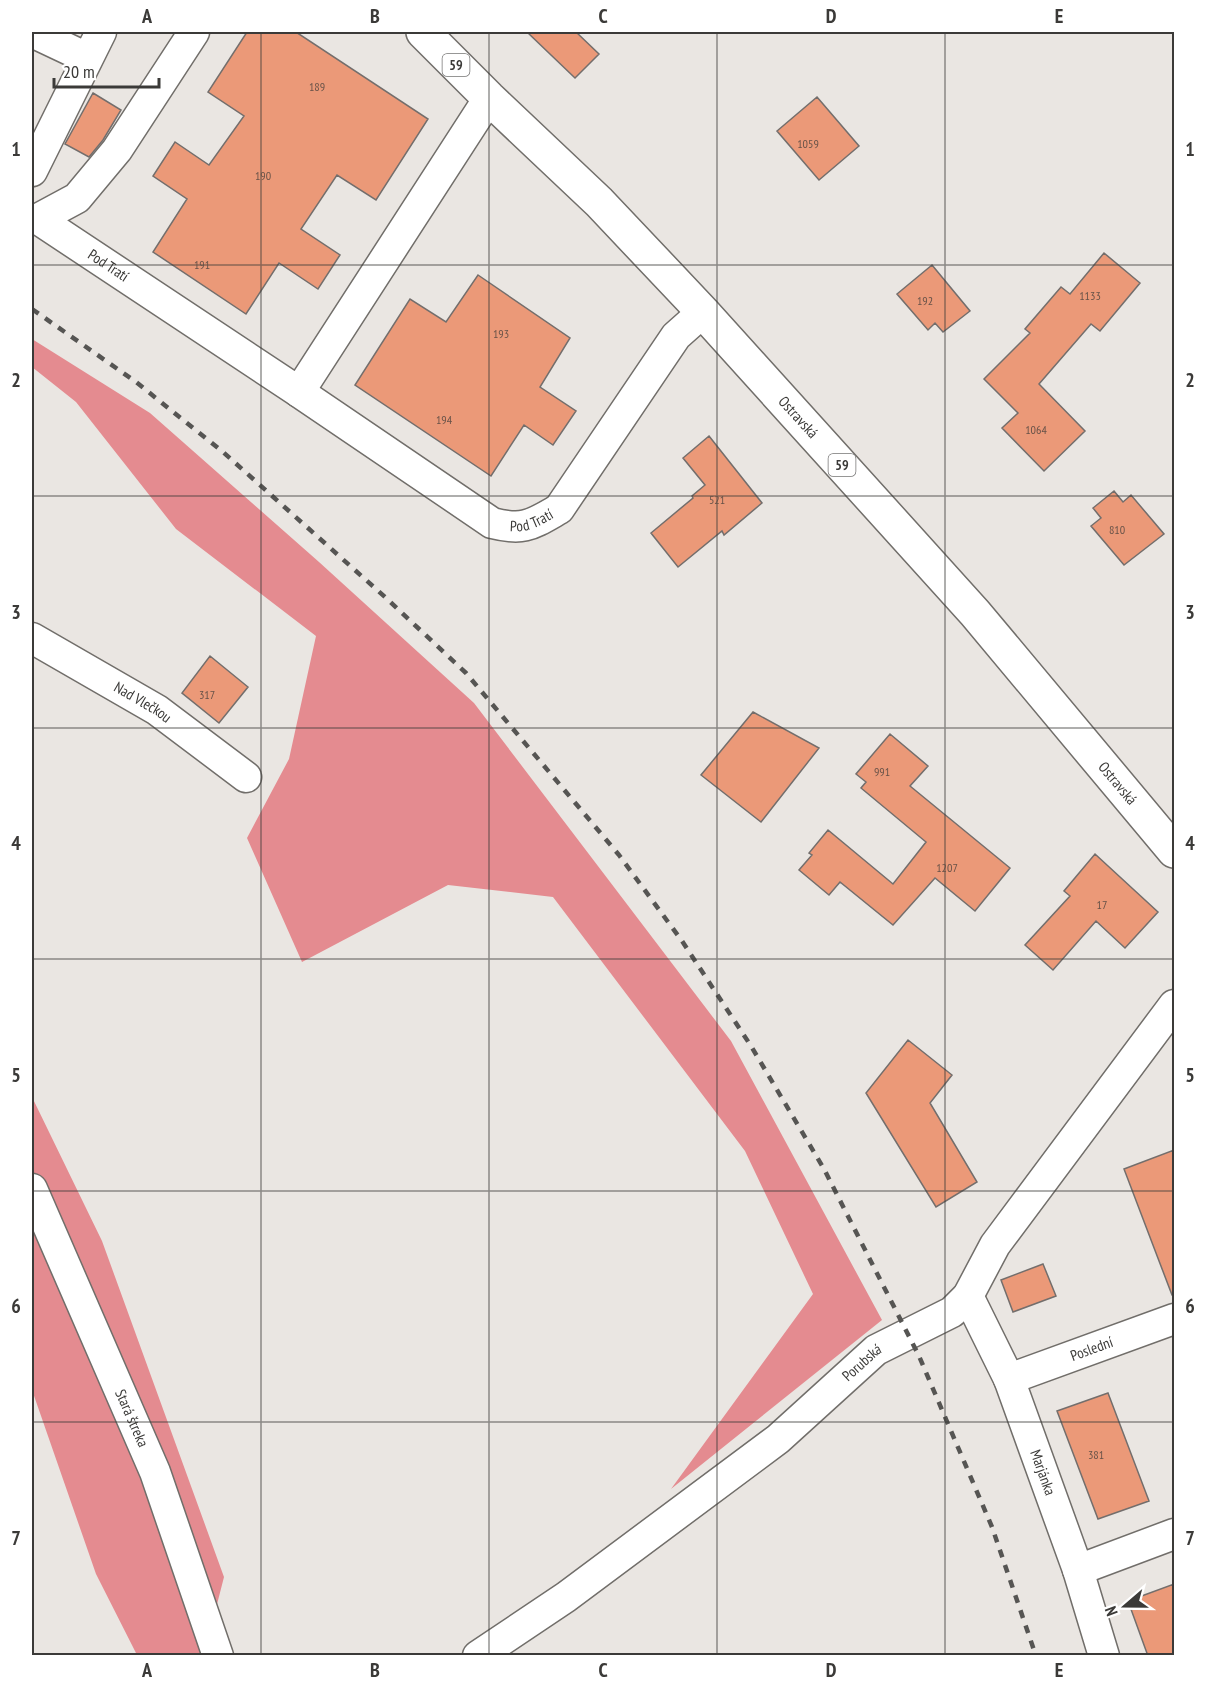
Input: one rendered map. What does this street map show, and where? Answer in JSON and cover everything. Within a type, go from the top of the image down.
[{"type":"main road","name":"Ostravská","points":[[423,32],[599,202],[703,312],[975,613],[1174,851]]},
{"type":"street","points":[[32,32],[87,58]]},
{"type":"street","points":[[32,171],[101,32]]},
{"type":"street","points":[[32,185],[34,217],[77,198],[117,150],[194,32]]},
{"type":"street","points":[[299,392],[489,98]]},
{"type":"street","name":"Pod Tratí","points":[[34,217],[492,523],[515,529],[533,523],[559,509],[676,336],[703,312]]},
{"type":"street","name":"Nad Vlečkou","points":[[32,638],[158,710],[246,777]]},
{"type":"street","name":"Porubská","points":[[478,1656],[566,1597],[778,1438],[876,1350],[952,1312],[968,1296],[995,1245],[1174,1005]]},
{"type":"street","name":"Stará štreka","points":[[32,1189],[155,1472],[218,1656]]},
{"type":"street","name":"Marjánka","points":[[968,1296],[1009,1379],[1078,1570],[1104,1656]]},
{"type":"street","name":"Poslední","points":[[1009,1379],[1174,1319]]},
{"type":"street","points":[[1078,1570],[1174,1534]]},
{"type":"shaded area","points":[[32,339],[150,413],[474,703],[731,1041],[882,1320],[671,1489],[813,1294],[745,1151],[553,897],[448,885],[302,962],[247,838],[289,759],[316,636],[176,529],[76,402],[32,367]]},
{"type":"shaded area","points":[[32,1097],[102,1241],[224,1577],[204,1655],[137,1655],[96,1574],[32,1390]]},
{"type":"building","points":[[247,32],[296,32],[428,119],[376,200],[337,175],[301,229],[340,255],[318,289],[279,263],[246,314],[153,252],[187,199],[153,176],[175,142],[209,165],[244,116],[208,92]]},
{"type":"building","points":[[527,32],[576,32],[599,54],[575,78]]},
{"type":"building","points":[[93,93],[121,110],[103,140],[89,157],[65,144]]},
{"type":"building","points":[[817,97],[859,146],[819,180],[777,131]]},
{"type":"building","points":[[1104,253],[1140,283],[1100,331],[1091,324],[1039,384],[1085,431],[1044,471],[1002,428],[1018,413],[984,379],[1030,333],[1025,329],[1061,287],[1070,294]]},
{"type":"building","points":[[932,265],[970,311],[943,332],[935,323],[928,330],[897,294]]},
{"type":"building","points":[[478,275],[570,338],[540,387],[576,411],[553,445],[524,425],[491,476],[355,385],[410,299],[446,322]]},
{"type":"building","points":[[709,436],[762,503],[724,535],[722,531],[678,567],[651,533],[705,485],[683,458]]},
{"type":"building","points":[[1114,491],[1123,502],[1131,495],[1164,534],[1124,565],[1091,526],[1101,518],[1093,508]]},
{"type":"building","points":[[210,656],[248,687],[219,723],[182,693]]},
{"type":"building","points":[[753,712],[819,748],[761,822],[701,775]]},
{"type":"building","points":[[890,734],[928,766],[910,786],[1010,868],[975,911],[935,878],[893,925],[840,882],[829,895],[799,870],[812,855],[809,853],[828,830],[893,884],[926,842],[861,788],[866,782],[856,774]]},
{"type":"building","points":[[1095,854],[1158,912],[1125,948],[1096,921],[1053,970],[1025,945],[1070,896],[1064,891]]},
{"type":"building","points":[[908,1040],[952,1075],[930,1103],[977,1182],[936,1207],[866,1093]]},
{"type":"building","points":[[1174,1150],[1174,1295],[1172,1295],[1124,1169]]},
{"type":"building","points":[[1043,1264],[1056,1296],[1013,1312],[1001,1280]]},
{"type":"building","points":[[1108,1393],[1149,1501],[1098,1519],[1057,1411]]},
{"type":"building","points":[[1174,1584],[1174,1656],[1148,1656],[1128,1601]]},
{"type":"railway","points":[[32,309],[136,382],[223,452],[385,597],[466,673],[619,855],[682,941],[751,1046],[824,1169],[919,1356],[992,1527],[1036,1656]]}]
